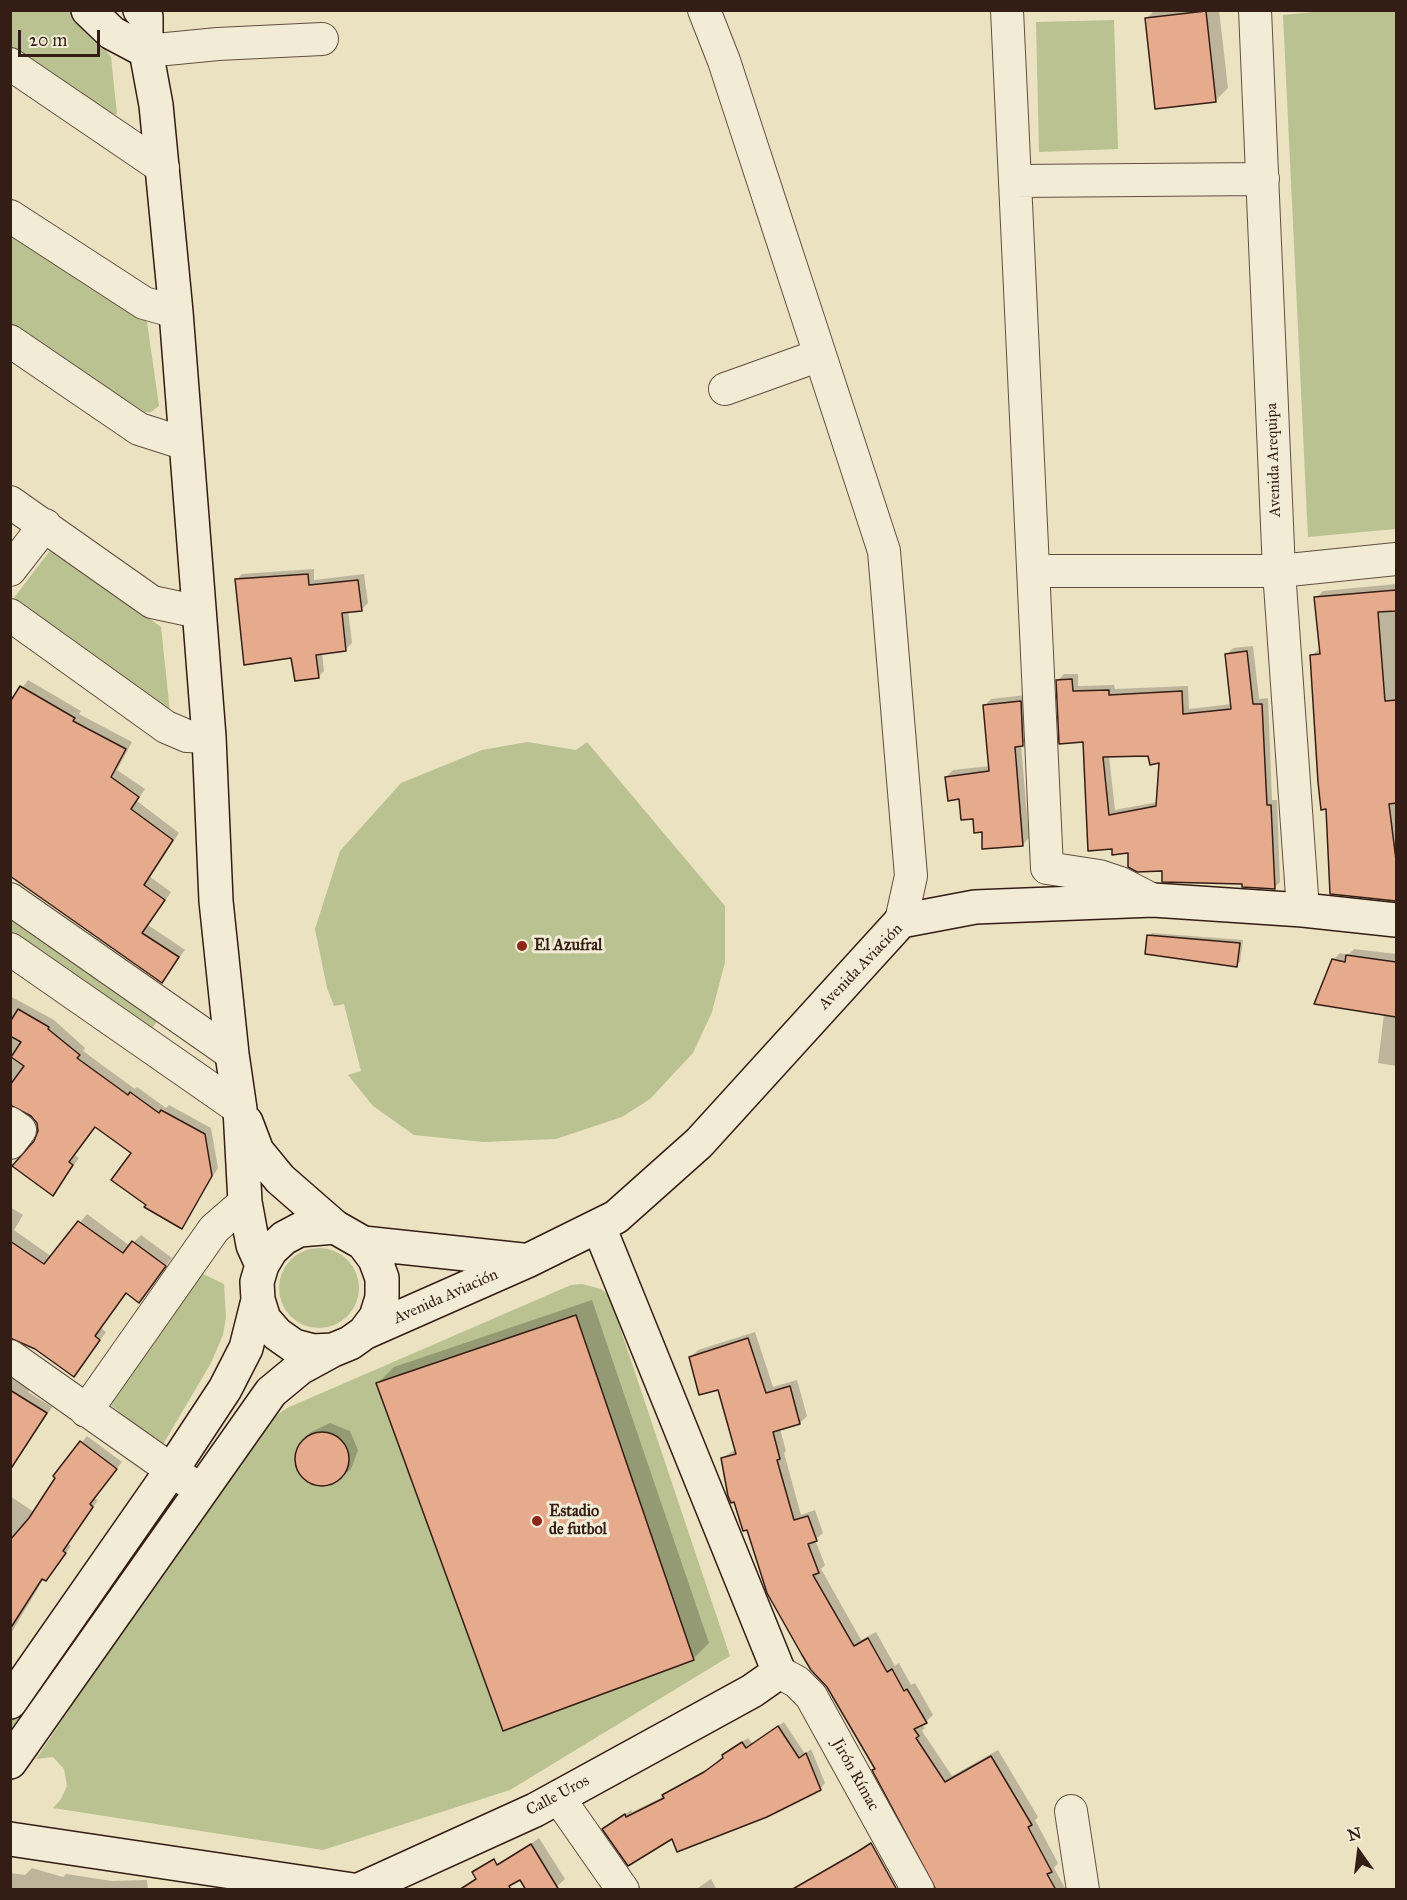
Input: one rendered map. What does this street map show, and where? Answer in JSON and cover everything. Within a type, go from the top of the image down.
[{"type":"street","points":[[88,10],[112,33],[146,51],[218,44],[322,39]]},
{"type":"street","points":[[140,10],[146,17],[146,51],[156,105],[176,312],[210,737],[216,901],[240,1109],[245,1202],[253,1245],[262,1265]]},
{"type":"street","points":[[704,10],[724,61],[884,550],[911,876],[901,921]]},
{"type":"street","points":[[1008,10],[1047,868],[1099,876],[1153,900]]},
{"type":"street","name":"Avenida Arequipa","points":[[1255,10],[1279,571],[1303,910]]},
{"type":"street","points":[[10,63],[163,168]]},
{"type":"street","points":[[1016,181],[1263,179]]},
{"type":"street","points":[[10,216],[144,303],[176,312]]},
{"type":"street","points":[[10,341],[139,429],[186,444]]},
{"type":"street","points":[[725,389],[820,355]]},
{"type":"street","points":[[10,502],[152,602],[199,612]]},
{"type":"street","points":[[11,568],[45,525]]},
{"type":"street","points":[[1034,571],[1279,571],[1396,559]]},
{"type":"street","points":[[10,615],[166,727],[187,736],[210,737]]},
{"type":"street","points":[[10,899],[232,1054]]},
{"type":"street","name":"Avenida Aviación","points":[[364,1333],[527,1261],[600,1227],[615,1217],[699,1143],[901,921],[975,907],[1153,900],[1303,910],[1396,920]]},
{"type":"street","points":[[10,949],[240,1109],[257,1151],[280,1179],[335,1227],[363,1243],[375,1259],[382,1278],[382,1298],[376,1317],[364,1333],[350,1343],[300,1368],[271,1392],[10,1762]]},
{"type":"street","points":[[10,1123],[20,1130],[10,1143]]},
{"type":"street","points":[[86,1411],[214,1229],[245,1202]]},
{"type":"street","points":[[333,1350],[313,1351],[294,1346],[277,1334],[264,1319],[258,1300],[257,1282],[262,1265],[271,1250],[284,1238],[299,1230],[335,1227]]},
{"type":"street","points":[[600,1227],[779,1672]]},
{"type":"street","name":"Avenida Aviación","points":[[363,1243],[527,1261]]},
{"type":"street","points":[[10,1702],[171,1471],[225,1389],[246,1348],[258,1300]]},
{"type":"street","points":[[10,1356],[200,1490]]},
{"type":"street","name":"Calle Uros","points":[[359,1890],[558,1797],[752,1691],[779,1672]]},
{"type":"street","name":"Jirón Rímac","points":[[779,1672],[797,1682],[811,1696],[918,1890]]},
{"type":"street","points":[[558,1797],[623,1890]]},
{"type":"street","points":[[1071,1811],[1083,1890]]},
{"type":"street","points":[[18,1837],[353,1890]]},
{"type":"green space","points":[[10,11],[68,11],[85,23],[111,57],[117,114],[107,114],[11,52]]},
{"type":"green space","points":[[1323,11],[1396,11],[1396,529],[1308,537],[1283,15]]},
{"type":"green space","points":[[1114,20],[1118,149],[1039,152],[1036,22]]},
{"type":"green space","points":[[10,223],[146,315],[159,406],[151,412],[136,413],[11,325]]},
{"type":"green space","points":[[52,548],[161,627],[170,712],[13,599]]},
{"type":"green space","name":"El Azufral","points":[[527,742],[576,750],[587,742],[725,906],[725,962],[712,1012],[693,1053],[650,1099],[622,1117],[556,1139],[483,1142],[414,1135],[373,1106],[348,1075],[361,1071],[344,1004],[334,1006],[327,988],[315,929],[340,851],[401,783],[482,750]]},
{"type":"green space","points":[[10,915],[159,1019],[150,1031],[11,934]]},
{"type":"green space","points":[[319,1248],[334,1251],[347,1260],[356,1273],[359,1288],[356,1303],[347,1316],[334,1325],[319,1328],[304,1325],[291,1316],[282,1303],[279,1288],[282,1273],[291,1260],[304,1251]]},
{"type":"green space","points":[[197,1271],[224,1284],[226,1317],[223,1335],[211,1363],[162,1446],[106,1401]]},
{"type":"green space","points":[[582,1284],[601,1289],[609,1295],[730,1656],[510,1790],[323,1850],[53,1808],[61,1799],[67,1786],[64,1769],[53,1757],[36,1759],[257,1429],[287,1408],[571,1285]]},
{"type":"green space","points":[[160,1502],[170,1508],[11,1739],[11,1719]]},
{"type":"building","points":[[1206,11],[1216,102],[1155,109],[1145,18]]},
{"type":"building","points":[[308,574],[309,585],[358,580],[362,611],[342,613],[346,651],[316,655],[319,678],[295,681],[291,658],[244,665],[235,579]]},
{"type":"building","points":[[1396,590],[1396,611],[1378,612],[1385,701],[1396,700],[1396,803],[1389,804],[1396,860],[1396,901],[1330,894],[1326,809],[1321,810],[1318,782],[1310,655],[1320,654],[1314,597]]},
{"type":"building","points":[[1247,651],[1253,704],[1262,704],[1267,805],[1271,805],[1275,889],[1242,887],[1242,884],[1162,882],[1162,871],[1137,872],[1128,867],[1128,853],[1112,855],[1112,849],[1088,851],[1083,742],[1059,744],[1056,680],[1072,679],[1073,691],[1109,690],[1109,695],[1182,691],[1183,714],[1231,709],[1225,654]],"holes":[[[1148,756],[1150,765],[1159,763],[1156,806],[1109,815],[1103,757]]]},
{"type":"building","points":[[20,686],[75,718],[73,721],[126,749],[111,777],[139,797],[131,809],[173,840],[144,885],[165,900],[142,933],[179,957],[162,983],[10,876],[10,702]]},
{"type":"building","points":[[1021,701],[1023,746],[1015,747],[1023,846],[982,849],[982,832],[974,833],[973,819],[961,820],[959,799],[948,801],[945,777],[989,771],[983,705]]},
{"type":"building","points":[[1147,935],[1240,943],[1237,967],[1145,954]]},
{"type":"building","points":[[1346,955],[1396,962],[1396,1017],[1314,1004],[1332,959],[1345,962]]},
{"type":"building","points":[[18,1009],[49,1027],[48,1029],[80,1055],[77,1058],[128,1095],[130,1092],[159,1113],[161,1110],[205,1134],[212,1176],[182,1229],[144,1207],[146,1205],[111,1180],[131,1153],[95,1127],[69,1162],[73,1165],[53,1196],[12,1166],[34,1141],[38,1131],[37,1123],[31,1116],[10,1105],[10,1085],[24,1066],[11,1057],[21,1042],[10,1036],[10,1022]]},
{"type":"building","points":[[78,1221],[123,1253],[132,1241],[166,1266],[139,1303],[126,1293],[95,1336],[100,1340],[74,1377],[35,1349],[10,1338],[10,1241],[44,1264]]},
{"type":"building","name":"Estadio de futbol","points":[[576,1315],[694,1660],[503,1731],[376,1383]]},
{"type":"building","points":[[748,1338],[766,1393],[790,1386],[800,1424],[773,1432],[780,1459],[777,1460],[794,1520],[808,1516],[817,1541],[808,1544],[819,1573],[813,1575],[854,1646],[868,1638],[887,1672],[892,1669],[904,1691],[907,1689],[927,1723],[914,1729],[919,1736],[916,1738],[945,1782],[991,1756],[1032,1825],[1028,1827],[1052,1872],[1047,1874],[1056,1890],[936,1890],[872,1770],[875,1769],[827,1687],[811,1670],[767,1593],[747,1530],[743,1531],[734,1502],[731,1503],[728,1496],[721,1458],[736,1454],[718,1390],[699,1395],[689,1357]]},
{"type":"building","points":[[10,1390],[47,1413],[10,1470]]},
{"type":"building","points":[[317,1432],[327,1432],[337,1436],[345,1444],[349,1459],[345,1474],[337,1482],[327,1486],[317,1486],[307,1482],[299,1474],[295,1464],[295,1454],[299,1444],[307,1436]]},
{"type":"building","points":[[80,1441],[117,1469],[90,1504],[93,1507],[63,1551],[66,1553],[46,1581],[42,1579],[10,1629],[10,1540],[29,1518],[55,1478],[53,1476]]},
{"type":"building","points":[[778,1726],[799,1758],[806,1753],[821,1790],[767,1817],[677,1852],[672,1839],[628,1866],[602,1829],[625,1814],[626,1817],[664,1798],[662,1795],[704,1772],[723,1758],[722,1755],[742,1742],[746,1748]]},
{"type":"building","points":[[871,1843],[897,1890],[791,1890],[857,1852]]},
{"type":"building","points":[[531,1844],[559,1890],[526,1890],[520,1880],[509,1886],[511,1890],[459,1890],[476,1879],[472,1872],[494,1859],[497,1865]]},
{"type":"place","name":"El Azufral","points":[[522,946]]},
{"type":"place","name":"Estadio de futbol","points":[[537,1521]]}]
